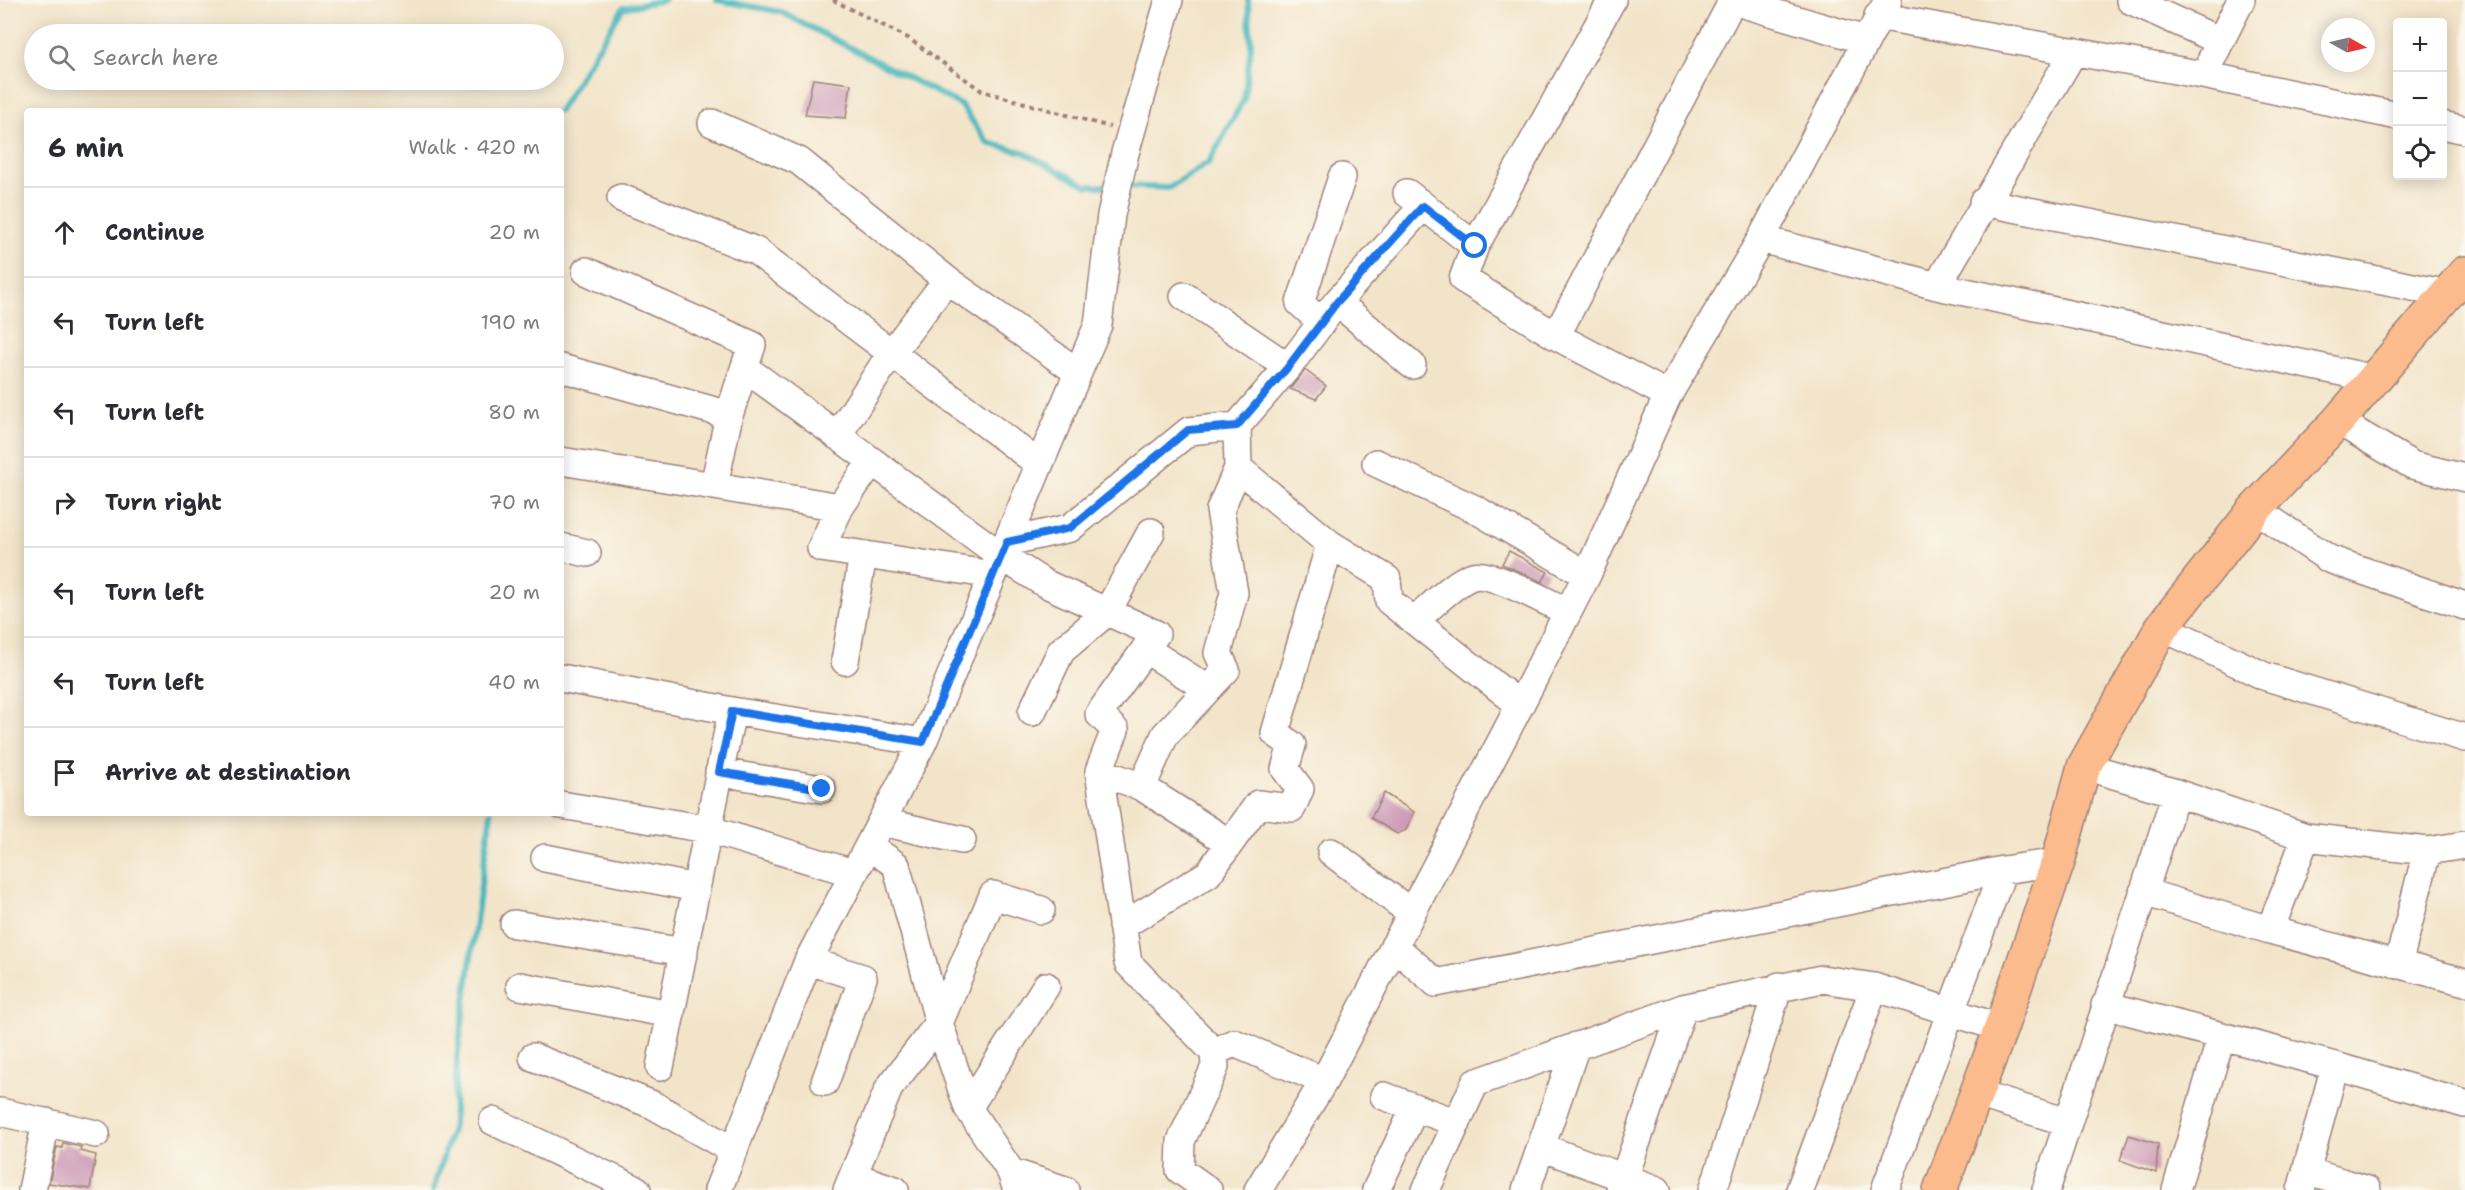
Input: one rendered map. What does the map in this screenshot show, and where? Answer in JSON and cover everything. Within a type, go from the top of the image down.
[{"type":"main road","points":[[1940,1190],[2001,1028],[2058,862],[2084,766],[2162,627],[2255,509],[2338,421],[2457,284]]},
{"type":"street","points":[[718,1190],[808,961],[923,742],[1076,371],[1098,325],[1113,208],[1131,133],[1169,0]]},
{"type":"street","points":[[1612,0],[1475,246],[1463,279],[1556,336],[1668,395]]},
{"type":"street","points":[[1556,336],[1732,0],[1865,40]]},
{"type":"street","points":[[2130,0],[2220,41]]},
{"type":"street","points":[[2203,75],[2241,0]]},
{"type":"street","points":[[1258,1190],[1324,1081],[1568,612],[1668,395],[1761,239],[1883,8],[2074,51],[2203,75],[2393,115]]},
{"type":"street","points":[[1937,286],[1983,202],[2074,51]]},
{"type":"street","points":[[712,123],[799,161],[947,280],[1076,371]]},
{"type":"street","points":[[2447,126],[2465,130]]},
{"type":"street","points":[[1342,177],[1300,303],[1329,312],[1412,365]]},
{"type":"street","points":[[621,198],[756,251],[890,355],[1039,464]]},
{"type":"street","points":[[1142,787],[1165,735],[1226,670],[1218,653],[1234,593],[1220,510],[1238,468],[1237,426],[1288,367],[1415,200],[1475,246]]},
{"type":"street","points":[[1983,202],[2457,284]]},
{"type":"street","points":[[1761,239],[1937,286],[2375,379]]},
{"type":"street","points":[[586,271],[752,345],[729,415],[714,486]]},
{"type":"street","points":[[837,436],[890,355],[947,280]]},
{"type":"street","points":[[1184,296],[1288,367]]},
{"type":"street","points":[[745,368],[1000,558],[1044,583],[1156,634],[1099,714],[1115,730],[1099,771],[1128,963],[1214,1053],[1215,1067],[1181,1141],[1180,1170],[1208,1190]]},
{"type":"street","points":[[564,370],[729,415]]},
{"type":"street","points":[[2338,421],[2412,465],[2465,478]]},
{"type":"street","points":[[872,461],[840,507],[821,548],[863,555],[1000,558],[1070,528],[1188,430],[1237,426]]},
{"type":"street","points":[[564,461],[840,507]]},
{"type":"street","points":[[1376,463],[1475,509],[1587,575]]},
{"type":"street","points":[[1238,468],[1330,544],[1387,579],[1389,601],[1520,705]]},
{"type":"street","points":[[2255,509],[2329,559],[2465,606]]},
{"type":"street","points":[[1032,712],[1061,651],[1107,612],[1151,532]]},
{"type":"street","points":[[1122,926],[1208,874],[1228,842],[1258,804],[1292,808],[1300,789],[1285,769],[1292,745],[1275,733],[1330,544]]},
{"type":"street","points":[[564,549],[587,553]]},
{"type":"street","points":[[845,661],[863,555]]},
{"type":"street","points":[[1414,621],[1462,582],[1474,576],[1489,577],[1568,612]]},
{"type":"street","points":[[2162,627],[2264,676],[2465,738]]},
{"type":"street","points":[[1145,649],[1208,689]]},
{"type":"street","points":[[564,679],[732,711],[923,742]]},
{"type":"street","points":[[660,1067],[732,711]]},
{"type":"street","points":[[2084,766],[2176,793],[2306,837],[2427,851],[2465,845]]},
{"type":"street","points":[[1099,771],[1142,787],[1228,842]]},
{"type":"street","points":[[719,772],[822,789]]},
{"type":"street","points":[[2046,1190],[2176,793]]},
{"type":"street","points":[[564,805],[707,829],[853,873]]},
{"type":"street","points":[[882,822],[962,840]]},
{"type":"street","points":[[2270,930],[2306,837]]},
{"type":"street","points":[[870,846],[896,865],[939,1023],[968,1108],[1014,1181],[1065,1190]]},
{"type":"street","points":[[2398,965],[2427,851]]},
{"type":"street","points":[[1331,852],[1410,912]]},
{"type":"street","points":[[545,858],[696,888]]},
{"type":"street","points":[[1394,946],[1436,982],[2003,870],[2058,862]]},
{"type":"street","points":[[1885,1190],[2003,870]]},
{"type":"street","points":[[2143,892],[2270,930],[2465,982]]},
{"type":"street","points":[[895,1190],[850,1183],[889,1089],[939,1023],[993,895],[1041,910]]},
{"type":"street","points":[[514,924],[684,952]]},
{"type":"street","points":[[808,961],[863,978],[825,1082]]},
{"type":"street","points":[[1426,1190],[1475,1083],[1683,1008],[1779,986],[1822,979],[1874,987],[2001,1028]]},
{"type":"street","points":[[520,986],[671,1014]]},
{"type":"street","points":[[968,1108],[1046,986]]},
{"type":"street","points":[[1713,1190],[1779,986]]},
{"type":"street","points":[[1800,1190],[1874,987]]},
{"type":"street","points":[[2105,1005],[2221,1038],[2335,1066],[2465,1104]]},
{"type":"street","points":[[1622,1185],[1683,1008]]},
{"type":"street","points":[[2176,1190],[2221,1038]]},
{"type":"street","points":[[1214,1053],[1234,1043],[1324,1081]]},
{"type":"street","points":[[1526,1190],[1576,1046]]},
{"type":"street","points":[[533,1057],[652,1105],[734,1151]]},
{"type":"street","points":[[2335,1066],[2303,1181],[2367,1190]]},
{"type":"street","points":[[1977,1094],[2067,1122]]},
{"type":"street","points":[[1384,1096],[1457,1123]]},
{"type":"street","points":[[1376,1190],[1415,1108]]},
{"type":"street","points":[[0,1112],[96,1134]]},
{"type":"street","points":[[493,1121],[637,1190]]},
{"type":"street","points":[[32,1190],[46,1122]]},
{"type":"street","points":[[1541,1147],[1622,1185],[1657,1190]]},
{"type":"path","points":[[833,0],[908,38],[982,91],[1131,133]]},
{"type":"building","points":[[813,79],[851,84],[846,118],[805,115]]},
{"type":"building","points":[[1305,370],[1326,386],[1316,399],[1290,389]]},
{"type":"building","points":[[1509,551],[1548,572],[1542,582],[1502,564]]},
{"type":"building","points":[[1384,793],[1414,812],[1406,830],[1397,834],[1371,818]]},
{"type":"building","points":[[2129,1135],[2158,1144],[2156,1173],[2120,1160]]},
{"type":"building","points":[[63,1143],[81,1147],[80,1151],[96,1155],[90,1189],[49,1183],[57,1147],[62,1148]]},
{"type":"waterway","points":[[561,108],[623,8],[664,0]]},
{"type":"waterway","points":[[717,0],[781,12],[961,105],[988,143],[1023,152],[1087,186],[1111,186]]},
{"type":"waterway","points":[[1124,186],[1169,188],[1209,162],[1244,99],[1251,45],[1248,0]]},
{"type":"waterway","points":[[433,1190],[453,1126],[457,1059],[491,816]]},
{"type":"route","points":[[822,789],[719,772],[732,711],[923,742],[993,575],[999,555],[1007,542],[1070,528],[1188,430],[1237,426],[1288,367],[1337,302],[1423,206],[1475,246]]}]
